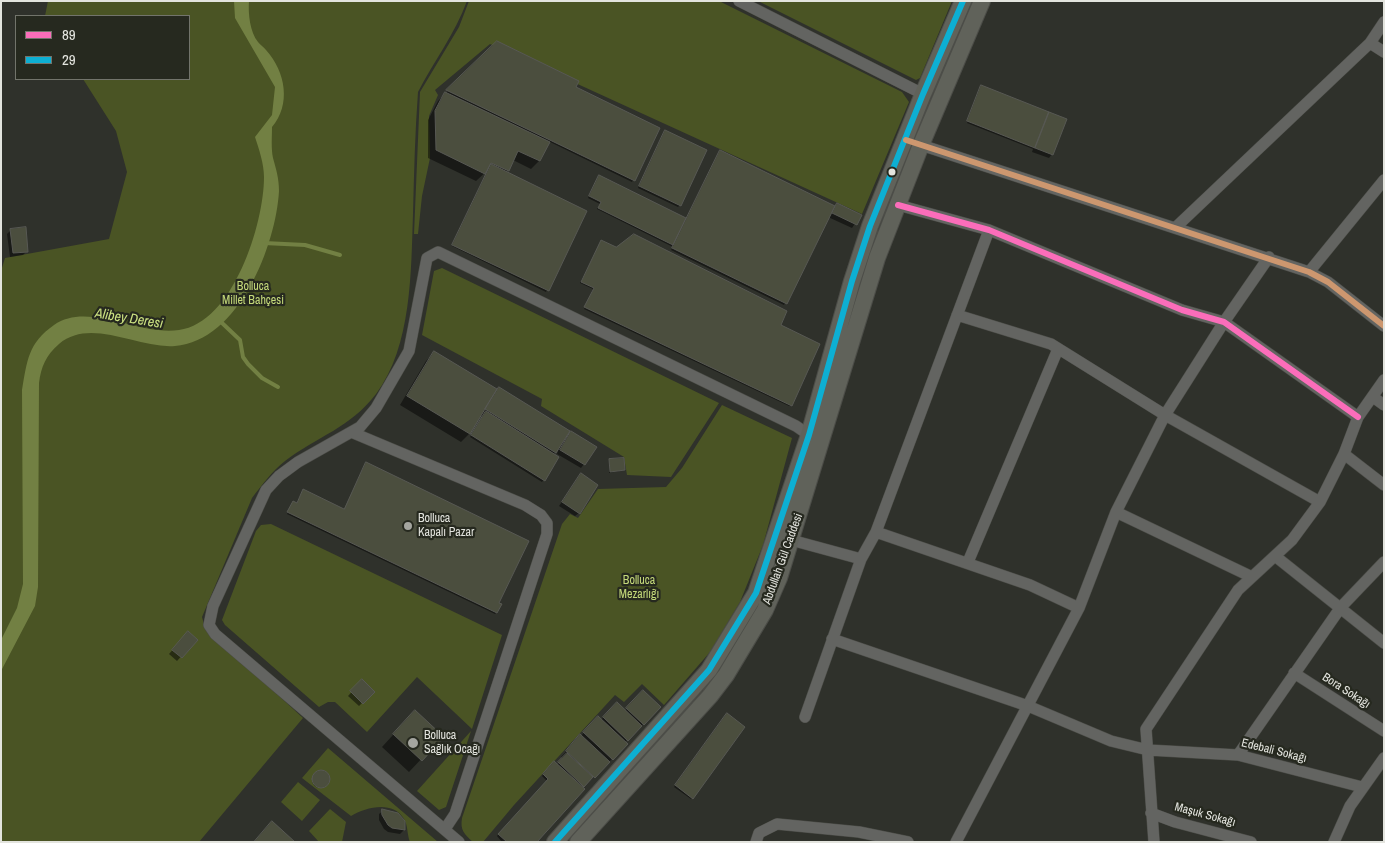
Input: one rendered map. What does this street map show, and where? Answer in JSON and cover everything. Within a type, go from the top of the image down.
[{"type":"street","points":[[738,1],[923,94]]},
{"type":"street","name":"Abdullah Gül Caddesi","points":[[578,842],[677,733],[726,674],[765,610],[792,540],[871,277],[898,206],[914,142],[923,94],[963,1]]},
{"type":"street","name":"Abdullah Gül Caddesi","points":[[554,842],[709,670],[756,593],[809,435],[852,280],[870,226],[914,142],[982,1]]},
{"type":"street","points":[[1176,227],[1370,42],[1384,22]]},
{"type":"street","points":[[1370,42],[1384,52]]},
{"type":"street","points":[[914,142],[1269,257],[1309,272],[1328,282],[1384,326]]},
{"type":"street","points":[[1309,272],[1384,180]]},
{"type":"street","points":[[898,206],[989,230],[1182,310],[1224,322],[1358,417]]},
{"type":"street","points":[[805,717],[861,559],[876,532],[989,230]]},
{"type":"street","points":[[459,842],[215,634],[209,625],[213,606],[266,490],[279,476],[298,462],[360,427],[376,408],[409,351],[427,258],[438,252],[796,426],[809,435]]},
{"type":"street","points":[[956,842],[1079,608],[1116,512],[1166,415],[1224,322],[1269,257]]},
{"type":"street","points":[[957,315],[1051,344],[1166,415],[1320,502]]},
{"type":"street","points":[[968,562],[1058,349]]},
{"type":"street","points":[[1154,842],[1146,729],[1238,590],[1292,540],[1320,502],[1344,454],[1358,417],[1384,380]]},
{"type":"street","points":[[1373,397],[1384,405]]},
{"type":"street","points":[[350,432],[525,505],[541,515],[547,523],[547,534],[475,754],[455,814],[445,829]]},
{"type":"street","points":[[1344,454],[1384,485]]},
{"type":"street","points":[[1116,512],[1252,577]]},
{"type":"street","points":[[876,532],[968,562],[1030,585],[1079,608]]},
{"type":"street","points":[[792,540],[861,559]]},
{"type":"street","points":[[1275,556],[1384,643]]},
{"type":"street","points":[[1238,755],[1341,607],[1382,566]]},
{"type":"street","name":"Edebali Sokağı","points":[[832,639],[1028,706],[1111,741],[1148,750],[1238,755],[1362,787]]},
{"type":"street","name":"Bora Sokağı","points":[[1294,673],[1384,731]]},
{"type":"street","points":[[1334,842],[1350,806],[1384,758]]},
{"type":"street","name":"Maşuk Sokağı","points":[[1151,813],[1175,822],[1251,842]]},
{"type":"street","points":[[756,842],[759,832],[777,824],[859,832],[908,842]]},
{"type":"green space","name":"Bolluca Millet Bahçesi","points":[[48,1],[467,1],[450,36],[418,92],[410,283],[403,331],[397,354],[388,375],[366,406],[344,424],[297,452],[280,465],[252,498],[202,617],[205,628],[303,718],[199,842],[1,842],[1,271],[5,258],[109,239],[127,172],[116,131],[84,80],[190,80],[190,15],[45,15]]},
{"type":"green space","points":[[469,1],[719,1],[902,92],[909,102],[862,214],[490,44],[435,90],[438,95],[429,116],[430,158],[422,196],[418,234],[414,234],[420,92],[459,27]]},
{"type":"green space","points":[[758,1],[952,1],[920,78],[916,80]]},
{"type":"green space","points":[[442,268],[719,403],[671,477],[627,475],[624,457],[541,406],[542,399],[422,335],[434,271]]},
{"type":"green space","name":"Bolluca Mezarlığı","points":[[722,405],[792,438],[763,545],[740,602],[710,652],[664,705],[642,684],[624,702],[615,695],[514,805],[483,842],[473,842],[463,832],[462,818],[562,524],[570,514],[578,518],[598,489],[666,487],[682,468]]},
{"type":"green space","points":[[271,524],[502,635],[472,729],[417,677],[367,732],[335,702],[328,702],[319,707],[225,625],[222,620],[256,531],[261,525]]},
{"type":"green space","points":[[471,731],[446,807],[439,810],[417,791]]},
{"type":"green space","points":[[328,748],[438,842],[410,842],[404,819],[393,809],[386,807],[371,808],[351,816],[302,778]]},
{"type":"green space","points":[[298,782],[320,800],[302,821],[281,802]]},
{"type":"green space","points":[[330,809],[346,822],[342,842],[319,842],[309,831]]},
{"type":"shaded area","points":[[234,1],[249,1],[249,17],[255,38],[273,59],[282,78],[284,88],[282,109],[272,127],[272,154],[279,191],[276,213],[262,262],[250,287],[235,309],[218,327],[198,340],[175,346],[161,346],[115,336],[85,333],[72,336],[59,344],[47,357],[39,383],[38,587],[35,606],[1,671],[1,640],[17,608],[23,584],[22,390],[27,361],[34,346],[45,332],[54,325],[67,319],[82,316],[163,331],[179,330],[198,323],[215,310],[230,291],[242,268],[251,244],[263,197],[264,177],[255,137],[272,115],[275,87],[235,18]]},
{"type":"building","points":[[497,41],[579,81],[576,87],[660,128],[635,181],[446,90]]},
{"type":"building","points":[[981,85],[1049,112],[1035,148],[967,121]]},
{"type":"building","points":[[445,92],[550,142],[540,161],[518,151],[509,171],[491,163],[485,174],[436,150],[435,111]]},
{"type":"building","points":[[1049,112],[1067,119],[1053,155],[1035,148]]},
{"type":"building","points":[[665,130],[707,150],[681,206],[639,186]]},
{"type":"building","points":[[720,150],[835,206],[787,304],[672,248]]},
{"type":"building","points":[[491,164],[587,211],[549,291],[452,245]]},
{"type":"building","points":[[599,175],[686,218],[673,245],[598,208],[601,202],[589,196]]},
{"type":"building","points":[[837,203],[862,215],[857,225],[832,213]]},
{"type":"building","points":[[26,227],[28,252],[13,253],[10,229]]},
{"type":"building","points":[[634,234],[787,311],[781,325],[820,344],[792,406],[584,307],[594,288],[581,282],[601,240],[616,247]]},
{"type":"building","points":[[434,351],[497,389],[470,434],[407,396]]},
{"type":"building","points":[[499,387],[570,431],[556,453],[485,409]]},
{"type":"building","points":[[486,411],[559,457],[545,481],[471,435]]},
{"type":"building","points":[[571,431],[597,447],[585,465],[560,450]]},
{"type":"building","points":[[624,458],[625,470],[610,472],[609,459]]},
{"type":"building","name":"Bolluca Kapalı Pazar","points":[[366,462],[529,541],[499,603],[502,604],[497,613],[287,512],[293,501],[297,503],[303,489],[344,509]]},
{"type":"building","points":[[581,473],[598,485],[580,514],[562,502]]},
{"type":"building","points":[[188,631],[198,640],[182,658],[172,650]]},
{"type":"building","points":[[362,679],[375,692],[363,704],[350,691]]},
{"type":"building","points":[[643,690],[661,707],[644,725],[626,708]]},
{"type":"building","points":[[617,702],[642,726],[628,741],[603,717]]},
{"type":"building","points":[[415,710],[444,737],[422,761],[393,734]]},
{"type":"building","points":[[727,713],[745,727],[693,799],[675,785]]},
{"type":"building","points":[[598,716],[628,744],[613,760],[583,732]]},
{"type":"building","points":[[580,734],[610,762],[595,778],[566,751]]},
{"type":"building","points":[[567,753],[593,777],[584,787],[558,762]]},
{"type":"building","points":[[554,761],[585,789],[537,842],[507,842],[498,834],[548,779],[543,774]]},
{"type":"building","points":[[321,770],[327,773],[330,779],[327,785],[321,788],[315,785],[312,779],[315,773]]},
{"type":"building","points":[[382,809],[398,813],[405,821],[405,830],[392,828],[388,825],[382,815]]},
{"type":"building","points":[[272,821],[295,842],[254,842]]},
{"type":"waterway","points":[[264,243],[305,245],[340,255]]},
{"type":"waterway","points":[[221,322],[240,340],[243,357],[248,364],[262,378],[278,387]]},
{"type":"transit line","name":"29","points":[[555,842],[709,670],[756,593],[809,435],[852,281],[870,226],[963,1]]},
{"type":"transit line","points":[[906,140],[1309,272],[1328,282],[1384,326]]},
{"type":"transit line","name":"89","points":[[898,205],[989,230],[1182,310],[1224,322],[1358,417]]},
{"type":"place","name":"Bolluca Kapalı Pazar","points":[[408,526]]},
{"type":"place","name":"Bolluca Sağlık Ocağı","points":[[413,743]]},
{"type":"water label","name":"Alibey Deresi","points":[[129,319]]}]
